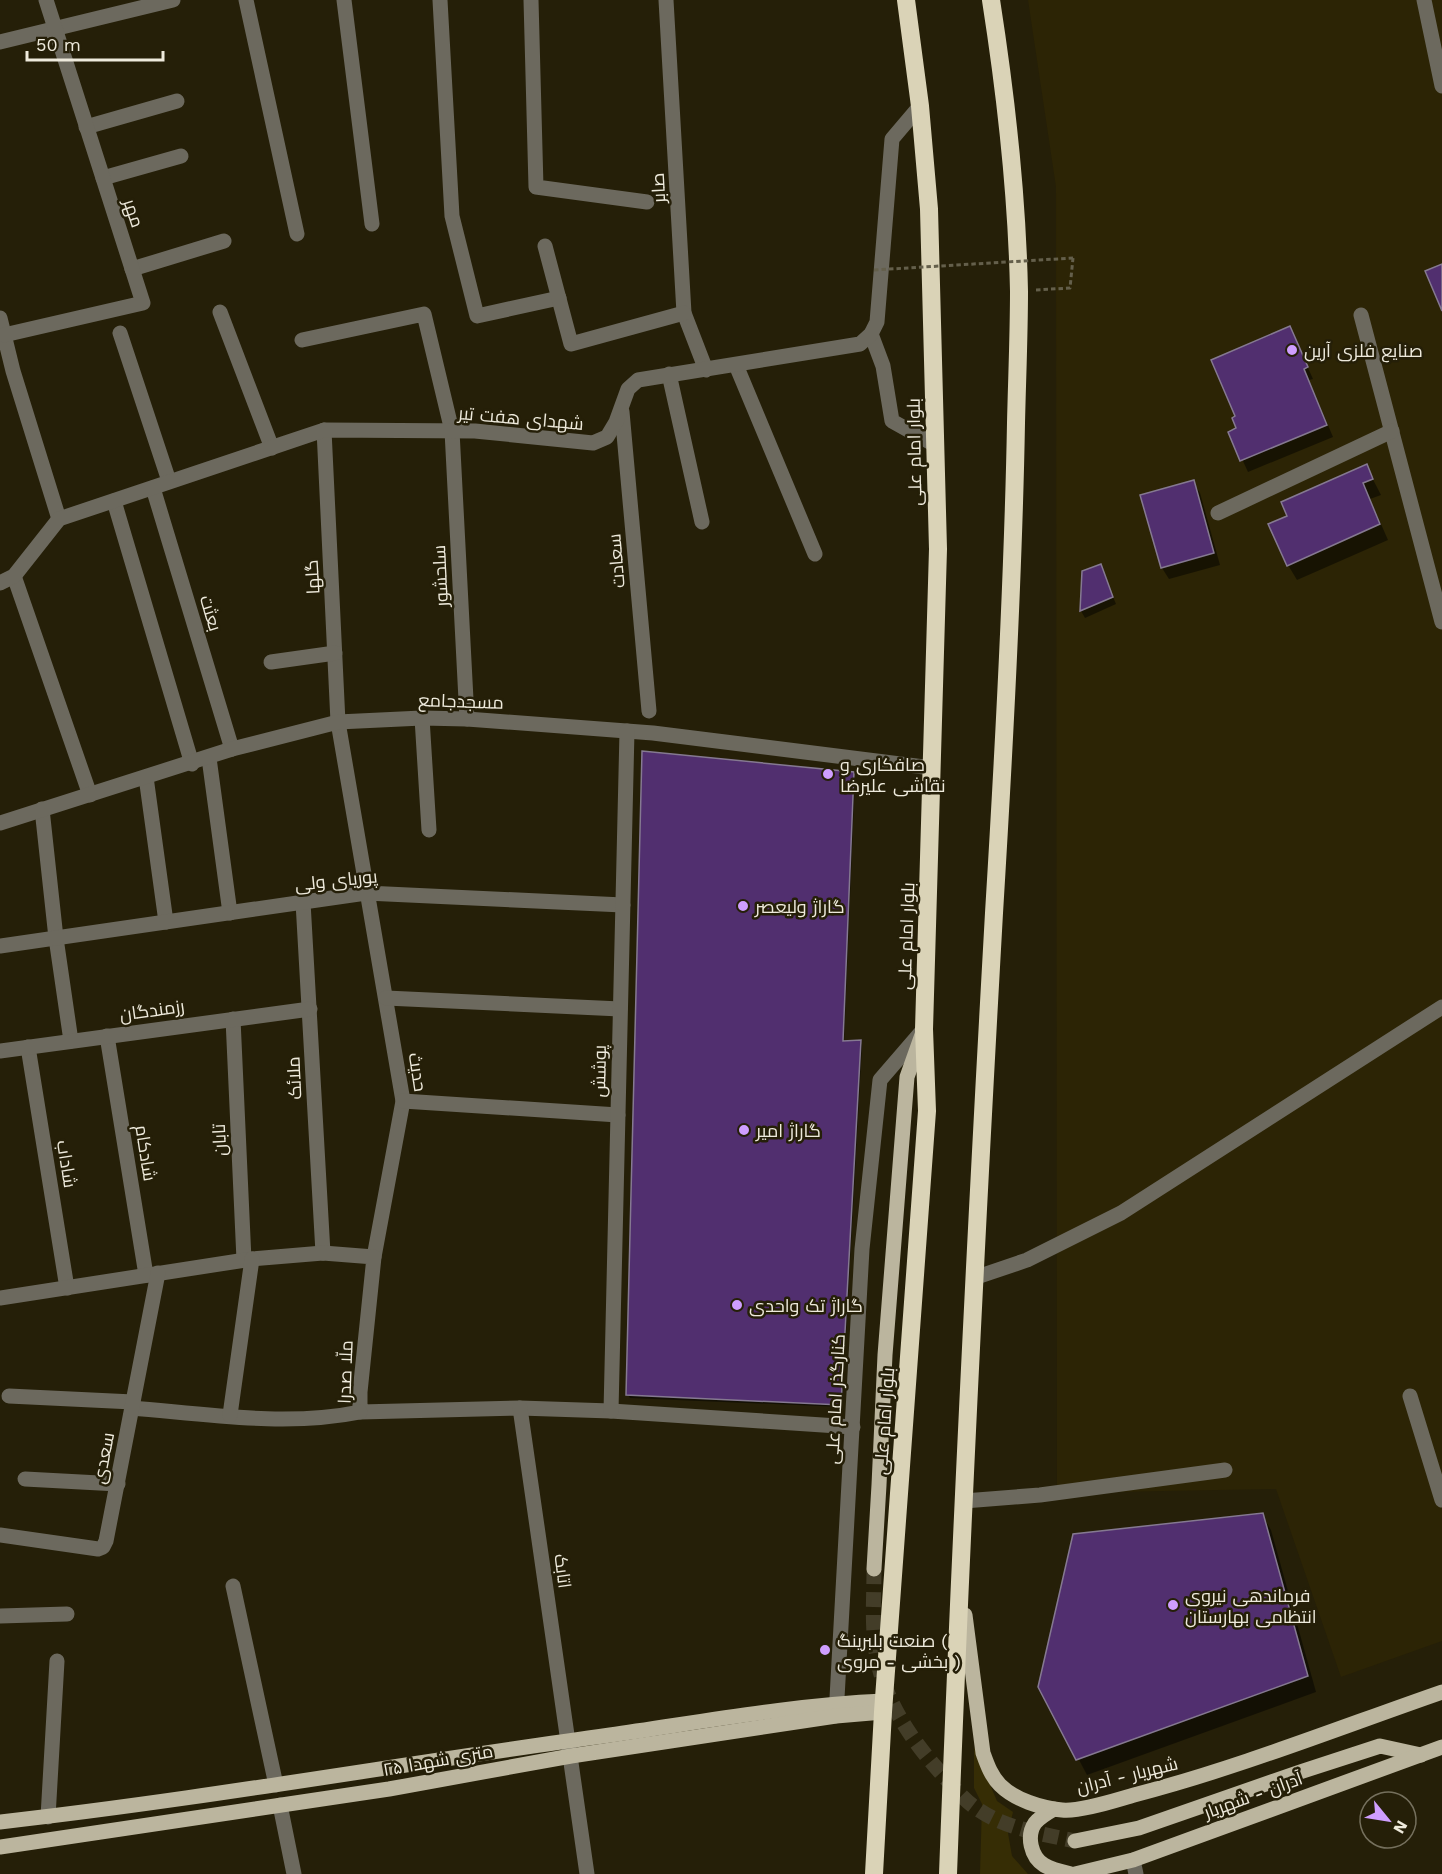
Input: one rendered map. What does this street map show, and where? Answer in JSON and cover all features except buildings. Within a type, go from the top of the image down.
[{"type":"highway","name":"بلوار امام علی","points":[[874,1874],[883,1707],[927,1111],[924,1029],[938,549],[929,209],[920,106],[906,0]]},
{"type":"highway","points":[[948,1874],[959,1568],[1013,573],[1019,291],[1009,136],[991,0]]},
{"type":"main road","points":[[874,1569],[885,1355],[907,1077],[924,1029]]},
{"type":"main road","name":"شهریار - آدران","points":[[959,1568],[973,1689],[983,1753],[990,1772],[999,1784],[1017,1798],[1054,1809],[1065,1811],[1176,1784],[1442,1692]]},
{"type":"main road","name":"۲۵ متری شهدا","points":[[0,1822],[570,1748],[836,1709],[883,1707]]},
{"type":"main road","points":[[1075,1842],[1139,1828],[1380,1746],[1421,1755]]},
{"type":"main road","name":"آدران - شهریار","points":[[1073,1874],[1134,1867],[1442,1747]]},
{"type":"main road","name":"۲۵ متری شهدا","points":[[0,1847],[389,1789],[570,1748]]},
{"type":"main road","points":[[1054,1809],[1034,1825],[1031,1835],[1034,1858],[1043,1865],[1073,1874]]},
{"type":"main road","points":[[45,1840],[48,1816]]},
{"type":"street","name":"مهر","points":[[4,335],[143,303],[46,0]]},
{"type":"street","points":[[0,42],[54,27],[173,0]]},
{"type":"street","points":[[246,0],[297,234]]},
{"type":"street","points":[[344,0],[372,224]]},
{"type":"street","points":[[440,0],[452,216],[477,316],[559,298]]},
{"type":"street","points":[[531,0],[536,187],[647,202]]},
{"type":"street","name":"صابر","points":[[666,0],[684,313],[706,370]]},
{"type":"street","points":[[1424,0],[1442,86]]},
{"type":"street","points":[[86,127],[177,101]]},
{"type":"street","points":[[920,106],[892,139],[877,322],[871,334],[883,366],[892,421],[935,445]]},
{"type":"street","points":[[103,178],[181,156]]},
{"type":"street","points":[[132,268],[224,241]]},
{"type":"street","points":[[545,246],[572,344],[684,313]]},
{"type":"street","points":[[220,312],[272,448]]},
{"type":"street","name":"سلحشور","points":[[302,340],[424,314],[452,431],[467,719]]},
{"type":"street","points":[[1361,315],[1442,621]]},
{"type":"street","points":[[0,318],[4,335],[6,373],[59,519],[7,580],[90,795]]},
{"type":"street","points":[[120,333],[169,482]]},
{"type":"street","name":"شهدای هفت تیر","points":[[59,519],[324,430],[475,431],[593,444],[608,437],[628,389],[638,380],[860,344],[871,334]]},
{"type":"street","points":[[736,365],[814,554]]},
{"type":"street","points":[[669,374],[702,522]]},
{"type":"street","name":"سعادت","points":[[621,408],[649,711]]},
{"type":"street","name":"گلها","points":[[324,430],[338,722],[366,893]]},
{"type":"street","points":[[1218,513],[1392,431]]},
{"type":"street","name":"بعثت","points":[[153,488],[232,749]]},
{"type":"street","points":[[114,501],[192,764]]},
{"type":"street","points":[[271,662],[335,653]]},
{"type":"street","points":[[422,718],[429,830]]},
{"type":"street","name":"مسجدجامع","points":[[0,823],[192,764],[232,749],[338,722],[422,718],[467,719],[627,731],[933,768]]},
{"type":"street","name":"پوشش","points":[[611,1411],[627,731]]},
{"type":"street","points":[[209,758],[230,913]]},
{"type":"street","points":[[146,777],[166,922]]},
{"type":"street","points":[[42,810],[70,1041]]},
{"type":"street","name":"پوریای ولی","points":[[0,946],[366,893],[623,905]]},
{"type":"street","name":"حدیث","points":[[366,893],[403,1101],[374,1257]]},
{"type":"street","name":"ملائک","points":[[303,902],[323,1253]]},
{"type":"street","points":[[386,998],[620,1009]]},
{"type":"street","points":[[974,1278],[1027,1260],[1121,1213],[1442,1007]]},
{"type":"street","name":"رزمندگان","points":[[0,1051],[310,1009]]},
{"type":"street","name":"تابان","points":[[230,1415],[248,1259],[233,1019]]},
{"type":"street","name":"کنارگذر امام علی","points":[[836,1709],[862,1249],[880,1080],[924,1029]]},
{"type":"street","name":"شادکام","points":[[107,1036],[152,1274]]},
{"type":"street","name":"شاداب","points":[[28,1047],[67,1288]]},
{"type":"street","points":[[403,1101],[618,1115]]},
{"type":"street","points":[[0,1298],[248,1259],[323,1253],[374,1257]]},
{"type":"street","name":"ملّا صدرا","points":[[374,1257],[360,1412],[520,1408],[611,1411],[853,1427]]},
{"type":"street","name":"سعدی","points":[[0,1535],[103,1547],[133,1405],[152,1274]]},
{"type":"street","points":[[9,1396],[263,1418],[336,1417],[360,1412]]},
{"type":"street","points":[[1410,1396],[1442,1500]]},
{"type":"street","name":"اتابک","points":[[520,1408],[587,1874]]},
{"type":"street","points":[[964,1501],[1040,1495],[1225,1470]]},
{"type":"street","points":[[24,1479],[118,1484]]},
{"type":"street","points":[[233,1587],[276,1785]]},
{"type":"street","points":[[0,1616],[66,1614]]},
{"type":"street","points":[[48,1816],[57,1661]]},
{"type":"street","points":[[280,1805],[294,1874]]},
{"type":"path","points":[[874,270],[1073,258],[1070,288],[1019,291]]},
{"type":"shaded area","points":[[1028,0],[1442,0],[1442,1641],[1341,1677],[1276,1489],[1057,1493],[1056,187]]},
{"type":"shaded area","points":[[974,1747],[997,1801],[1013,1812],[1008,1833],[1012,1856],[1028,1874],[980,1874],[982,1804],[974,1788]]},
{"type":"tunnel","points":[[874,1569],[875,1643],[882,1679],[897,1712],[917,1744],[958,1792],[990,1817],[1013,1826],[1075,1841]]},
{"type":"place","name":"صنایع فلزی آرین","points":[[1292,350]]},
{"type":"place","name":"صافکاری و نقاشی عليرضا","points":[[828,774]]},
{"type":"place","name":"گاراژ ولیعصر","points":[[743,906]]},
{"type":"place","name":"گاراژ امیر","points":[[744,1130]]},
{"type":"place","name":"گاراژ تک واحدی","points":[[737,1305]]},
{"type":"place","name":"فرماندهی نیروی انتظامی بهارستان","points":[[1173,1605]]},
{"type":"place","name":"صنعت بلبرینگ ( بخشی - مروی )","points":[[825,1650]]}]
